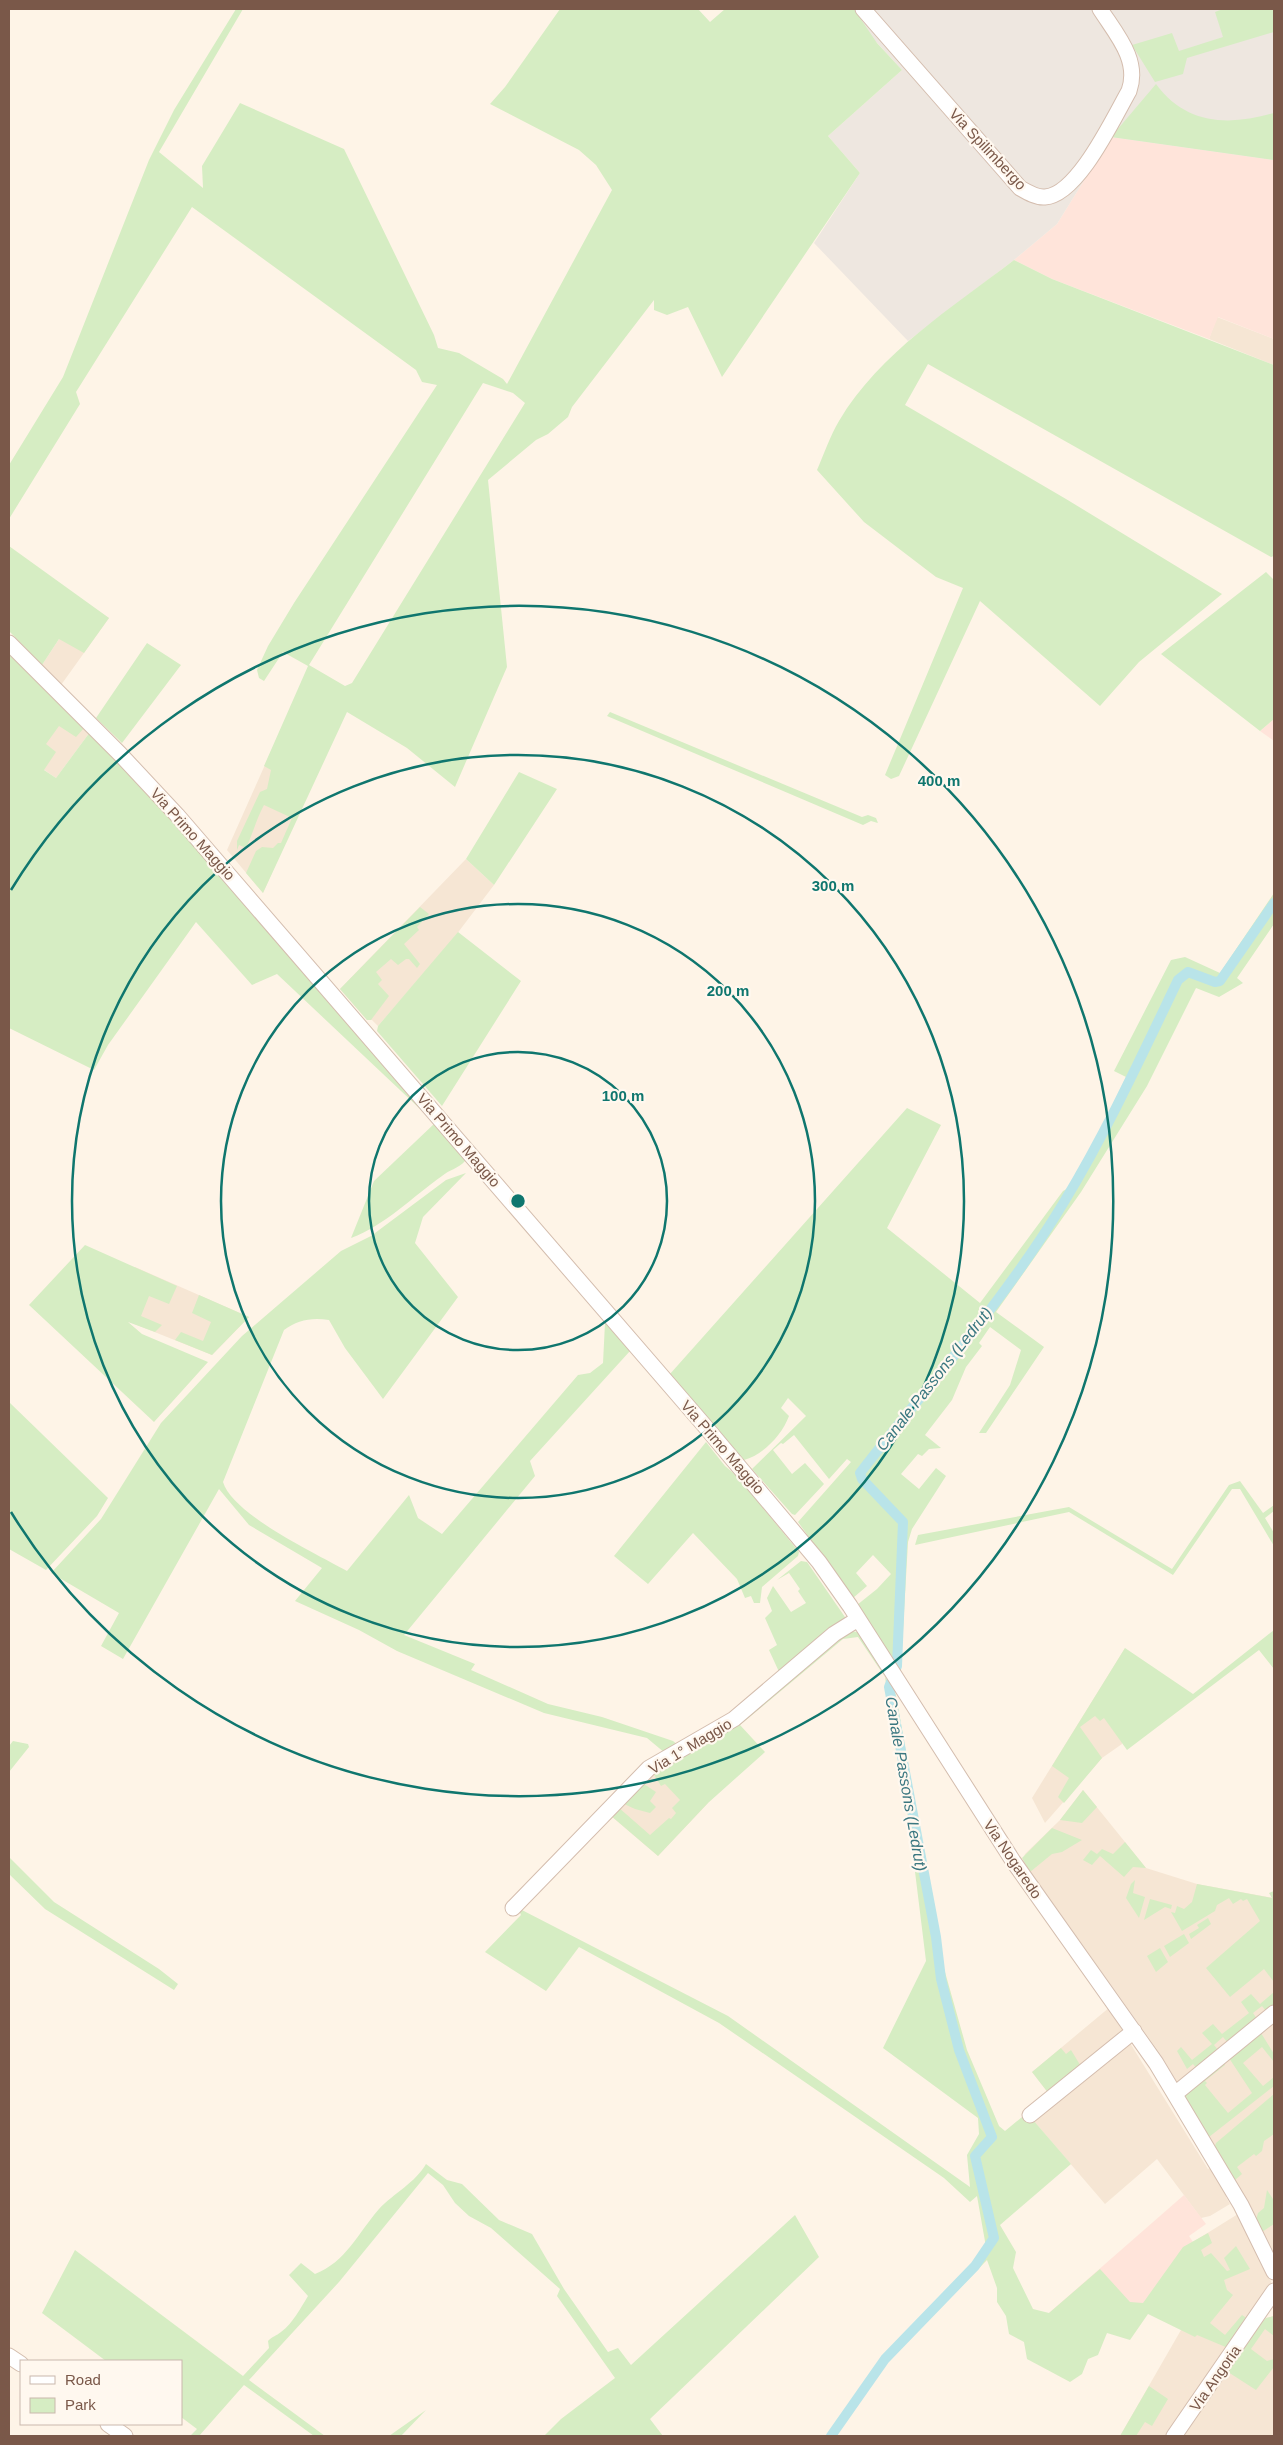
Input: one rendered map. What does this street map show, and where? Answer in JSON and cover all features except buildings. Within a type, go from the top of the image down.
[{"type":"street","name":"Via Spilimbergo","points":[[863,9],[1020,188],[1032,195],[1045,197],[1056,193],[1084,170],[1129,91],[1133,79],[1133,68],[1129,56],[1100,9]]},
{"type":"street","name":"Via Primo Maggio","points":[[9,643],[120,754],[177,815],[789,1524],[819,1562],[895,1677]]},
{"type":"street","name":"Via 1° Maggio","points":[[513,1908],[649,1768],[734,1719],[834,1634],[858,1619]]},
{"type":"street","name":"Via Nogaredo","points":[[895,1677],[1013,1861],[1134,2031],[1175,2094],[1241,2205],[1274,2272]]},
{"type":"street","points":[[1175,2094],[1274,2013]]},
{"type":"street","points":[[1030,2115],[1134,2031]]},
{"type":"street","name":"Via Nogaredo","points":[[1263,2248],[1274,2258]]},
{"type":"street","name":"Via Angoria","points":[[1174,2436],[1274,2291]]},
{"type":"street","name":"Via Angoria","points":[[1255,2320],[1274,2305]]},
{"type":"street","points":[[9,2356],[20,2363]]},
{"type":"street","points":[[109,2425],[125,2436]]},
{"type":"shaded area","points":[[846,9],[1274,9],[1274,160],[1111,137],[1057,224],[1014,260],[908,341],[814,243],[860,173],[828,136],[902,70]]},
{"type":"shaded area","points":[[1111,137],[1274,160],[1274,339],[1218,317],[1209,339],[1052,279],[1014,260],[1057,224]]},
{"type":"shaded area","points":[[1217,317],[1274,339],[1274,365],[1209,339]]},
{"type":"shaded area","points":[[84,601],[109,618],[61,685],[42,665]]},
{"type":"shaded area","points":[[305,675],[348,702],[263,893],[227,850]]},
{"type":"shaded area","points":[[66,709],[90,732],[56,778],[33,762]]},
{"type":"shaded area","points":[[1274,719],[1274,741],[1260,731]]},
{"type":"shaded area","points":[[466,859],[494,885],[450,943],[378,1026],[372,1020],[367,1020],[340,989]]},
{"type":"shaded area","points":[[135,1267],[249,1317],[212,1355],[127,1321]]},
{"type":"shaded area","points":[[1125,1648],[1122,1744],[1102,1758],[1045,1823],[1032,1798]]},
{"type":"shaded area","points":[[669,1762],[708,1803],[658,1856],[610,1815],[645,1777]]},
{"type":"shaded area","points":[[1083,1790],[1146,1868],[1197,1884],[1274,1898],[1274,2252],[1244,2196],[1161,2055],[1023,1861],[1025,1854],[1060,1820]]},
{"type":"shaded area","points":[[1110,2007],[1126,2032],[1049,2094],[1032,2072]]},
{"type":"shaded area","points":[[1130,2043],[1208,2169],[1212,2167],[1227,2194],[1226,2197],[1230,2204],[1210,2216],[1201,2218],[1157,2159],[1105,2204],[1032,2119]]},
{"type":"shaded area","points":[[1184,2195],[1206,2224],[1189,2236],[1193,2242],[1187,2246],[1128,2333],[1049,2313]]},
{"type":"shaded area","points":[[1238,2214],[1271,2282],[1270,2287],[1166,2436],[1120,2436],[1181,2330],[1193,2242]]},
{"type":"shaded area","points":[[1274,2316],[1274,2436],[1183,2436],[1260,2324],[1266,2318]]},
{"type":"green space","points":[[236,9],[243,9],[159,152],[203,188],[202,166],[240,103],[344,149],[434,335],[438,348],[459,353],[503,379],[507,384],[612,190],[596,165],[579,150],[490,104],[505,87],[560,9],[698,9],[710,22],[725,9],[854,9],[877,43],[902,70],[828,136],[860,173],[722,377],[688,307],[667,315],[654,310],[654,300],[572,407],[568,417],[548,434],[536,440],[488,480],[507,667],[455,787],[407,748],[347,712],[263,893],[246,873],[256,851],[262,847],[273,848],[278,843],[281,843],[292,818],[264,805],[246,848],[239,845],[237,850],[237,841],[260,792],[267,789],[271,770],[264,766],[308,666],[283,652],[264,681],[259,678],[257,670],[268,646],[294,603],[437,385],[422,382],[416,370],[192,207],[76,392],[80,404],[9,519],[9,465],[63,377],[149,160],[174,110]],"holes":[[[483,383],[513,393],[525,403],[352,683],[345,686],[309,665]]]},
{"type":"green space","points":[[1223,9],[1274,9],[1274,32],[1187,58],[1183,74],[1155,82],[1132,45],[1172,33],[1179,51],[1223,37],[1215,12]]},
{"type":"green space","points":[[1156,84],[1168,98],[1181,108],[1209,119],[1241,120],[1274,113],[1274,160],[1111,137]]},
{"type":"green space","points":[[1014,260],[1052,279],[1274,365],[1274,556],[1271,557],[928,364],[905,405],[1066,499],[1222,594],[1139,662],[1100,706],[980,601],[899,776],[891,779],[885,775],[963,588],[936,577],[864,522],[817,470],[839,421],[875,373],[896,352],[942,314]]},
{"type":"green space","points":[[9,546],[109,618],[84,653],[59,639],[42,665],[9,631]]},
{"type":"green space","points":[[1266,572],[1274,580],[1274,719],[1260,731],[1161,654]]},
{"type":"green space","points":[[147,643],[181,665],[122,743],[96,718]]},
{"type":"green space","points":[[9,652],[85,727],[76,737],[59,726],[46,744],[56,752],[44,770],[56,778],[90,732],[169,815],[436,1123],[464,1156],[465,1161],[463,1163],[445,1174],[376,1226],[351,1238],[374,1181],[435,1123],[277,974],[252,985],[196,922],[108,1045],[94,1070],[9,1028]]},
{"type":"green space","points":[[610,712],[862,817],[868,815],[876,818],[878,823],[871,821],[863,825],[607,716]]},
{"type":"green space","points":[[519,772],[557,789],[494,885],[466,859]]},
{"type":"green space","points":[[1274,893],[1274,924],[1237,978],[1243,983],[1219,997],[1196,988],[1147,1086],[1081,1192],[996,1312],[1044,1347],[986,1433],[979,1433],[1010,1385],[1021,1350],[990,1327],[979,1343],[982,1346],[966,1367],[952,1400],[925,1435],[941,1448],[929,1449],[922,1456],[918,1454],[901,1474],[919,1489],[936,1468],[946,1476],[912,1529],[908,1542],[901,1666],[898,1671],[857,1605],[877,1589],[891,1574],[873,1555],[856,1573],[867,1586],[853,1598],[798,1522],[851,1462],[847,1459],[829,1479],[794,1435],[773,1450],[792,1474],[805,1463],[824,1484],[795,1515],[792,1514],[752,1469],[806,1416],[788,1398],[781,1408],[789,1416],[782,1430],[765,1449],[744,1460],[670,1374],[907,1108],[941,1125],[887,1228],[980,1303],[1063,1191],[1078,1183],[1075,1174],[1091,1149],[1126,1077],[1114,1071],[1171,960],[1185,957],[1220,973]]},
{"type":"green space","points":[[420,907],[429,914],[417,927],[419,930],[404,944],[420,964],[417,968],[409,959],[406,959],[398,965],[391,959],[376,972],[382,980],[378,984],[389,996],[371,1020],[367,1020],[340,989]]},
{"type":"green space","points":[[458,932],[521,981],[442,1106],[377,1031],[378,1026]]},
{"type":"green space","points":[[466,1173],[423,1217],[415,1243],[458,1297],[383,1399],[345,1348],[329,1320],[311,1319],[294,1324],[284,1330],[223,1482],[230,1495],[259,1520],[297,1544],[347,1571],[409,1495],[418,1518],[442,1534],[578,1375],[590,1373],[603,1363],[605,1323],[630,1351],[530,1461],[535,1476],[404,1635],[475,1664],[471,1670],[548,1704],[602,1717],[673,1741],[678,1745],[665,1753],[647,1738],[544,1713],[397,1651],[359,1630],[295,1601],[322,1568],[249,1525],[219,1489],[123,1659],[101,1646],[119,1613],[51,1573],[101,1519],[161,1423],[242,1336],[341,1251],[371,1236],[446,1180]]},
{"type":"green space","points":[[85,1245],[177,1286],[169,1304],[149,1296],[141,1316],[162,1325],[155,1332],[128,1322],[142,1334],[208,1362],[154,1422],[29,1305]]},
{"type":"green space","points":[[199,1295],[249,1317],[212,1355],[175,1340],[181,1332],[203,1341],[211,1322],[192,1313]]},
{"type":"green space","points":[[9,1402],[108,1498],[97,1516],[46,1570],[9,1549]]},
{"type":"green space","points":[[706,1442],[725,1466],[737,1476],[799,1552],[798,1556],[762,1587],[760,1603],[754,1603],[751,1596],[745,1598],[737,1579],[693,1533],[648,1584],[614,1556]]},
{"type":"green space","points":[[1240,1481],[1263,1513],[1274,1505],[1274,1511],[1265,1518],[1274,1533],[1274,1546],[1240,1489],[1232,1489],[1173,1575],[1069,1512],[915,1545],[918,1535],[1069,1507],[1172,1569],[1229,1485]]},
{"type":"green space","points":[[801,1561],[807,1562],[847,1620],[780,1674],[769,1650],[777,1645],[765,1618],[772,1611],[767,1598],[773,1586],[791,1612],[806,1603],[798,1591],[800,1589],[789,1573],[777,1580]]},
{"type":"green space","points":[[1274,1630],[1274,1669],[1259,1650],[1127,1750],[1104,1718],[1100,1721],[1095,1716],[1080,1727],[1102,1758],[1064,1803],[1058,1797],[1069,1778],[1052,1766],[1125,1648],[1193,1694]]},
{"type":"green space","points":[[847,1631],[858,1632],[896,1695],[943,1965],[967,2050],[999,2126],[1005,2131],[1027,2113],[1071,2164],[1000,2225],[1016,2252],[1013,2268],[1033,2309],[1049,2313],[1100,2269],[1130,2302],[1143,2303],[1183,2247],[1208,2233],[1212,2243],[1201,2250],[1204,2257],[1211,2253],[1227,2271],[1230,2270],[1224,2258],[1236,2246],[1250,2269],[1224,2280],[1227,2290],[1233,2295],[1210,2323],[1225,2335],[1242,2315],[1248,2319],[1228,2348],[1197,2335],[1195,2337],[1148,2314],[1130,2340],[1107,2333],[1098,2355],[1088,2359],[1082,2374],[1070,2382],[1027,2359],[1024,2342],[1009,2334],[1006,2316],[997,2302],[997,2288],[987,2260],[887,2363],[835,2436],[827,2436],[881,2358],[975,2262],[986,2247],[977,2196],[970,2202],[944,2178],[719,2023],[579,1947],[546,1991],[485,1952],[521,1915],[518,1908],[728,2016],[970,2187],[967,2155],[979,2134],[978,2118],[883,2048],[926,1961],[909,1823],[885,1677],[858,1637],[843,1639],[740,1725],[765,1752],[708,1803],[658,1856],[610,1815],[618,1807],[650,1835],[669,1818],[671,1819],[676,1813],[672,1808],[680,1800],[665,1784],[661,1786],[653,1773]]},
{"type":"green space","points":[[13,1741],[28,1744],[29,1747],[9,1772],[9,1746]]},
{"type":"green space","points":[[641,1782],[656,1792],[650,1801],[656,1807],[650,1813],[622,1803]]},
{"type":"green space","points":[[1083,1790],[1097,1807],[1082,1823],[1060,1820]]},
{"type":"green space","points":[[1052,1828],[1082,1840],[1062,1852],[1052,1854],[1030,1872],[1022,1858]]},
{"type":"green space","points":[[1125,1842],[1146,1868],[1133,1867],[1124,1877],[1100,1856],[1092,1865],[1083,1860],[1091,1850],[1097,1854],[1102,1849],[1113,1854]]},
{"type":"green space","points":[[9,1857],[54,1902],[159,1969],[178,1984],[174,1990],[45,1909],[9,1874]]},
{"type":"green space","points":[[1135,1880],[1133,1893],[1145,1897],[1139,1918],[1126,1898],[1131,1884]]},
{"type":"green space","points":[[1197,1884],[1272,1898],[1269,1893],[1274,1891],[1274,1982],[1264,1969],[1230,1997],[1206,1968],[1260,1921],[1247,1899],[1243,1901],[1241,1899],[1233,1904],[1229,1898],[1217,1905],[1215,1911],[1182,1931],[1171,1912],[1175,1913],[1177,1906],[1184,1909],[1192,1902]]},
{"type":"green space","points":[[1150,1899],[1172,1905],[1171,1909],[1165,1907],[1144,1920]]},
{"type":"green space","points":[[1208,1918],[1211,1924],[1191,1939],[1189,1934],[1199,1928],[1197,1925]]},
{"type":"green space","points":[[1184,1934],[1189,1943],[1170,1957],[1164,1946]]},
{"type":"green space","points":[[1160,1948],[1168,1962],[1156,1972],[1147,1956]]},
{"type":"green space","points":[[1274,1992],[1274,2005],[1266,2011],[1262,2006],[1253,2013],[1257,2019],[1228,2043],[1223,2037],[1214,2045],[1219,2051],[1197,2069],[1193,2064],[1187,2069],[1177,2051],[1181,2047],[1192,2060],[1212,2044],[1202,2033],[1213,2024],[1222,2034],[1249,2013],[1241,2002],[1251,1994],[1260,2004]]},
{"type":"green space","points":[[1261,2033],[1274,2054],[1274,2062],[1262,2047],[1243,2063],[1263,2086],[1274,2077],[1274,2086],[1209,2137],[1184,2095],[1224,2062],[1225,2065],[1205,2081],[1207,2083],[1205,2085],[1228,2113],[1252,2093],[1229,2058]]},
{"type":"green space","points":[[1061,2048],[1066,2054],[1071,2050],[1082,2068],[1049,2094],[1032,2072]]},
{"type":"green space","points":[[1274,2094],[1274,2134],[1264,2141],[1262,2151],[1256,2156],[1254,2154],[1237,2167],[1242,2174],[1235,2180],[1215,2146],[1216,2143]]},
{"type":"green space","points":[[426,2164],[447,2180],[462,2184],[499,2220],[532,2234],[564,2289],[608,2352],[618,2348],[631,2365],[795,2215],[819,2257],[650,2419],[663,2436],[544,2436],[561,2419],[615,2378],[557,2296],[560,2289],[491,2228],[469,2216],[455,2203],[443,2185],[428,2173],[339,2282],[249,2380],[325,2436],[314,2436],[244,2385],[199,2436],[190,2436],[197,2429],[182,2418],[182,2360],[105,2360],[42,2313],[75,2250],[243,2376],[269,2348],[268,2341],[293,2320],[308,2296],[289,2275],[301,2263],[315,2274],[335,2262],[351,2246],[379,2209],[421,2171]]},
{"type":"green space","points":[[1267,2190],[1273,2199],[1274,2224],[1262,2232],[1256,2220],[1258,2213],[1264,2208]]},
{"type":"green space","points":[[1274,2316],[1274,2336],[1265,2329],[1251,2349],[1267,2361],[1274,2359],[1274,2367],[1256,2390],[1228,2372],[1260,2324],[1266,2318]]},
{"type":"green space","points":[[1149,2386],[1168,2399],[1152,2426],[1145,2422],[1136,2436],[1120,2436]]},
{"type":"green space","points":[[426,2410],[401,2436],[389,2436]]},
{"type":"waterway","name":"Canale Passons (Ledrut)","points":[[831,2436],[885,2359],[975,2266],[994,2238],[975,2156],[992,2137],[959,2050],[941,1979],[936,1937],[889,1687],[897,1666],[903,1522],[862,1479],[860,1473],[992,1307],[1041,1238],[1095,1148],[1178,980],[1188,972],[1215,982],[1220,981],[1274,903]]}]
